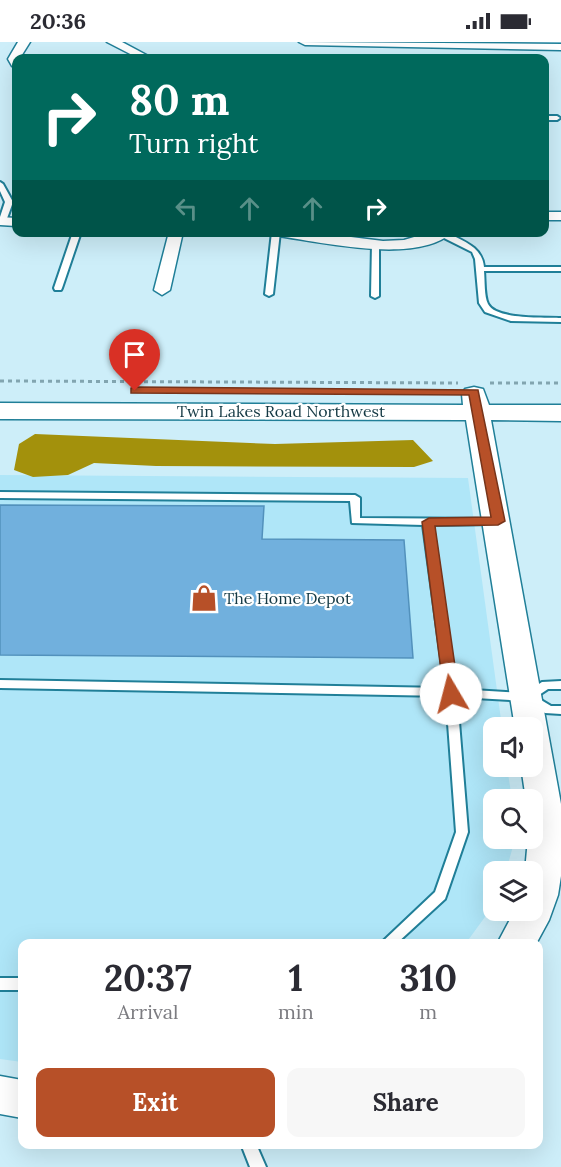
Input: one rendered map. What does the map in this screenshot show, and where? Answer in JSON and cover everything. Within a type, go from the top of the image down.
[{"type":"street","points":[[117,44],[140,42]]},
{"type":"street","points":[[305,42],[561,47]]},
{"type":"street","points":[[117,44],[138,54]]},
{"type":"street","points":[[162,290],[175,237]]},
{"type":"street","points":[[306,237],[341,243],[375,245],[418,241],[431,237]]},
{"type":"street","name":"Twin Lakes Road Northwest","points":[[0,392],[561,393]]},
{"type":"street","points":[[474,392],[498,521],[530,717]]},
{"type":"street","name":"Twin Lakes Road Northwest","points":[[0,411],[474,392],[561,413]]},
{"type":"street","points":[[519,939],[534,914],[549,856],[549,824],[541,777]]},
{"type":"street","points":[[0,1095],[18,1098]]},
{"type":"lane","points":[[549,118],[557,118]]},
{"type":"lane","points":[[0,184],[9,202],[6,221]]},
{"type":"lane","points":[[58,288],[75,237]]},
{"type":"lane","points":[[269,294],[276,237]]},
{"type":"lane","points":[[451,237],[472,248],[478,259],[483,303],[493,314],[511,318],[561,320]]},
{"type":"lane","points":[[375,245],[375,296]]},
{"type":"lane","points":[[479,269],[561,269]]},
{"type":"lane","points":[[0,495],[355,498],[355,521],[498,521]]},
{"type":"lane","points":[[392,939],[440,895],[462,832],[451,694],[429,522]]},
{"type":"lane","points":[[0,684],[383,690],[451,694],[527,717]]},
{"type":"lane","points":[[530,717],[546,685],[561,685]]},
{"type":"lane","points":[[532,717],[549,710],[561,710]]},
{"type":"lane","points":[[0,984],[18,984]]},
{"type":"lane","points":[[250,1149],[258,1167]]},
{"type":"path","points":[[0,381],[474,392],[561,383]]},
{"type":"shaded area","points":[[35,434],[275,444],[413,440],[433,461],[414,467],[156,466],[94,463],[68,475],[33,477],[14,470],[19,444]]},
{"type":"shaded area","points":[[0,475],[468,478],[501,717],[483,717],[483,777],[509,777],[510,789],[483,789],[483,849],[512,849],[509,861],[483,861],[483,920],[469,939],[18,939],[18,1061],[0,1059]]},
{"type":"building","name":"The Home Depot","points":[[0,505],[264,506],[262,539],[404,540],[413,658],[0,655]]},
{"type":"place","name":"The Home Depot","points":[[204,598]]},
{"type":"route","points":[[135,391],[474,392],[498,521],[429,522],[451,694]]}]
